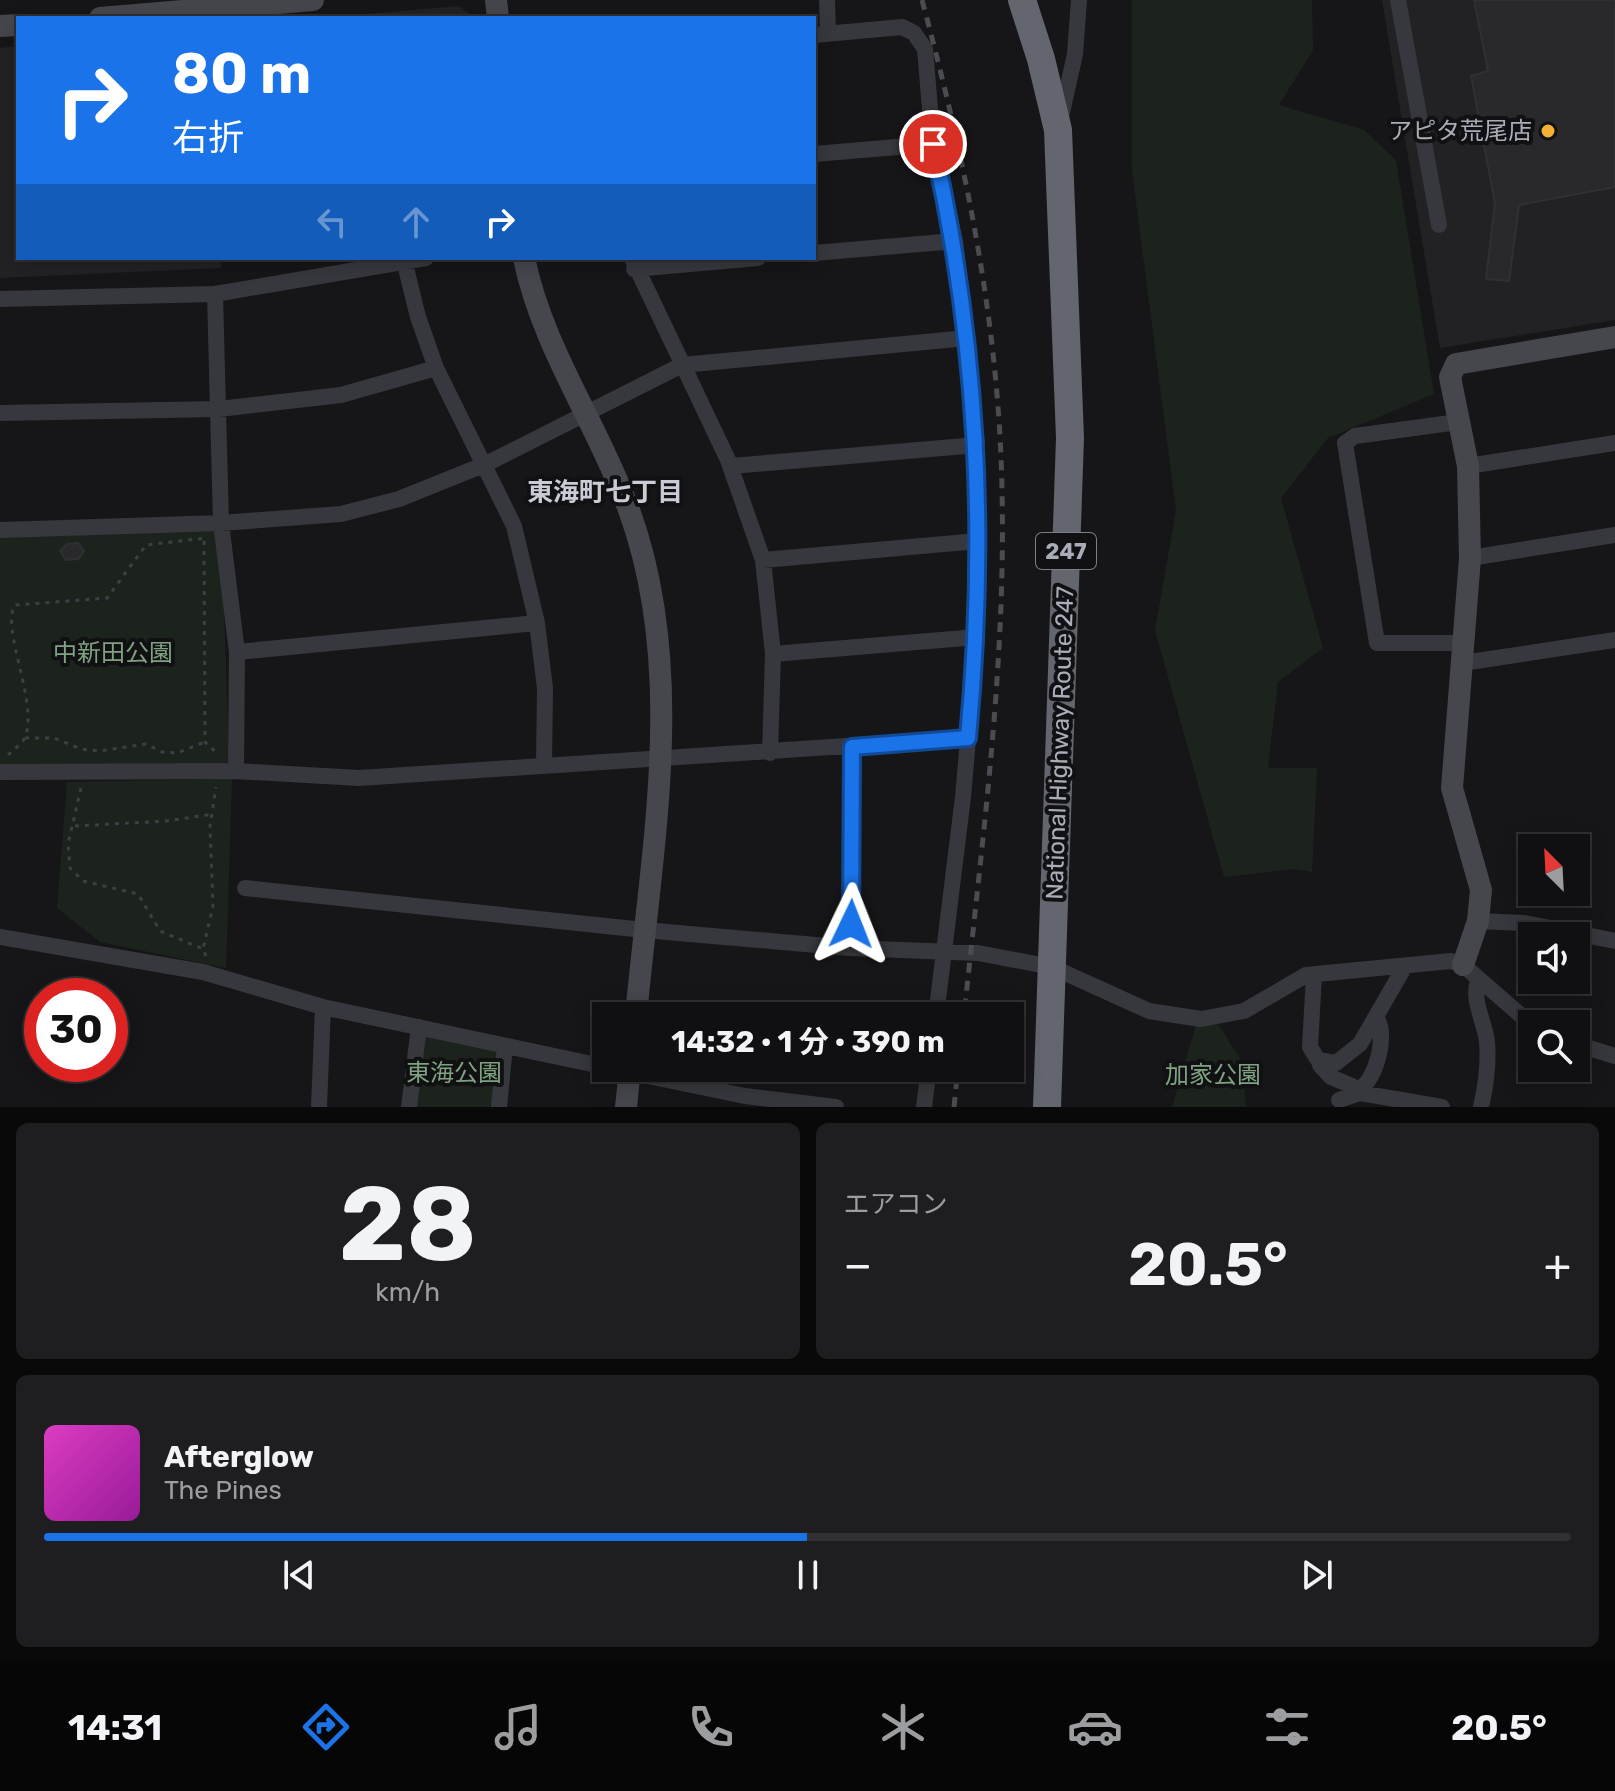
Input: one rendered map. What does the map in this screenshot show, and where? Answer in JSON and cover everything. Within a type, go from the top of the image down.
[{"type":"highway","name":"National Highway Route 247","points":[[1022,0],[1041,59],[1058,130],[1070,438],[1047,1107]]},
{"type":"street","points":[[124,16],[313,0]]},
{"type":"street","points":[[827,0],[821,34],[902,27],[914,33],[925,49],[933,144],[955,241],[967,338],[977,445],[977,637],[938,1002]]},
{"type":"street","points":[[1058,130],[1075,54],[1079,0]]},
{"type":"street","points":[[1398,0],[1439,225]]},
{"type":"street","points":[[816,154],[933,144]]},
{"type":"street","points":[[816,253],[955,241]]},
{"type":"street","points":[[0,299],[215,294],[419,260]]},
{"type":"street","points":[[524,260],[530,287],[546,328],[587,412],[629,511],[651,587],[663,670],[660,756],[637,1002]]},
{"type":"street","points":[[708,260],[633,263],[731,466],[763,560],[773,654],[770,753]]},
{"type":"street","points":[[405,264],[418,317],[436,368],[514,526],[537,623],[545,688],[544,764]]},
{"type":"street","points":[[215,294],[221,523],[237,652],[236,771]]},
{"type":"street","points":[[1481,1107],[1488,1061],[1487,1037],[1471,972],[1481,890],[1452,788],[1470,558],[1468,466],[1450,377],[1456,364],[1615,337]]},
{"type":"street","points":[[0,530],[221,523],[341,514],[399,499],[486,464],[682,365],[967,338]]},
{"type":"street","points":[[0,413],[219,409],[341,395],[436,368]]},
{"type":"street","points":[[1458,422],[1355,436],[1345,443],[1377,643],[1464,653],[1615,640]]},
{"type":"street","points":[[1468,466],[1615,443]]},
{"type":"street","points":[[731,466],[977,445]]},
{"type":"street","points":[[1470,558],[1615,535]]},
{"type":"street","points":[[763,560],[978,541]]},
{"type":"street","points":[[237,652],[537,623]]},
{"type":"street","points":[[773,654],[977,637]]},
{"type":"street","points":[[0,772],[84,773],[219,764],[236,771],[359,778],[968,738]]},
{"type":"street","points":[[850,948],[852,747]]},
{"type":"street","points":[[245,888],[644,930],[850,948],[978,953],[1052,967],[1149,1011],[1201,1019],[1244,1011],[1306,975],[1451,961],[1471,972],[1518,1013]]},
{"type":"street","points":[[1478,921],[1525,923],[1615,941]]},
{"type":"street","points":[[0,937],[203,972],[323,1007],[592,1064]]},
{"type":"street","points":[[1320,1061],[1336,1063],[1349,1056],[1405,966]]},
{"type":"street","points":[[1314,975],[1310,1047],[1331,1077],[1359,1091],[1442,1107]]},
{"type":"street","points":[[319,1107],[323,1007]]},
{"type":"street","points":[[1339,1100],[1359,1091],[1372,1080],[1381,1026],[1376,1017]]},
{"type":"street","points":[[409,1107],[419,1027]]},
{"type":"street","points":[[499,1107],[505,1046]]},
{"type":"street","points":[[1590,1048],[1615,1056]]},
{"type":"street","points":[[621,1082],[626,1107]]},
{"type":"street","points":[[668,1082],[744,1102],[836,1107]]},
{"type":"street","points":[[924,1107],[927,1082]]},
{"type":"path","points":[[0,763],[25,738],[28,719],[7,642],[5,618],[8,610],[15,605],[107,598],[146,545],[204,541],[221,523]]},
{"type":"path","points":[[203,972],[207,958],[203,949],[213,906],[210,826],[219,764],[205,742],[204,541]]},
{"type":"path","points":[[25,738],[54,738],[81,749],[99,751],[146,744],[162,752],[177,753],[205,742]]},
{"type":"path","points":[[84,773],[75,826],[68,844],[70,868],[83,881],[138,894],[160,931],[203,949]]},
{"type":"path","points":[[75,826],[166,821],[214,814]]},
{"type":"shaded area","name":"アピタ荒尾店","points":[[1382,0],[1615,0],[1615,320],[1440,348]]},
{"type":"shaded area","points":[[459,6],[472,16],[342,16]]},
{"type":"shaded area","points":[[16,46],[16,260],[220,260],[221,268],[0,278],[0,48]]},
{"type":"green space","points":[[1132,0],[1312,0],[1313,50],[1279,105],[1364,130],[1396,160],[1434,394],[1328,438],[1281,498],[1323,648],[1278,682],[1268,768],[1317,768],[1312,872],[1293,869],[1224,877],[1155,630],[1176,510],[1132,171]]},
{"type":"green space","name":"中新田公園","points":[[221,523],[229,760],[224,765],[0,772],[0,530]]},
{"type":"green space","points":[[232,779],[226,968],[100,942],[57,908],[67,782]]},
{"type":"green space","name":"加家公園","points":[[1218,1024],[1242,1062],[1246,1107],[1172,1107],[1196,1025]]},
{"type":"green space","name":"東海公園","points":[[425,1036],[501,1044],[492,1107],[416,1107]]},
{"type":"building","name":"アピタ荒尾店","points":[[1474,0],[1615,0],[1615,187],[1519,205],[1509,281],[1486,279],[1495,203],[1471,76],[1488,71]]},
{"type":"building","points":[[78,543],[84,551],[78,559],[66,560],[60,551],[67,544]]},
{"type":"railway","points":[[922,0],[952,121],[977,242],[994,365],[1002,490],[996,688],[965,1002]]},
{"type":"railway","points":[[954,1107],[957,1082]]},
{"type":"place","name":"アピタ荒尾店","points":[[1548,131]]},
{"type":"district","name":"東海町七丁目","points":[[605,492]]},
{"type":"route","points":[[851,924],[852,747],[968,738],[977,637],[977,445],[955,241],[933,144]]}]
